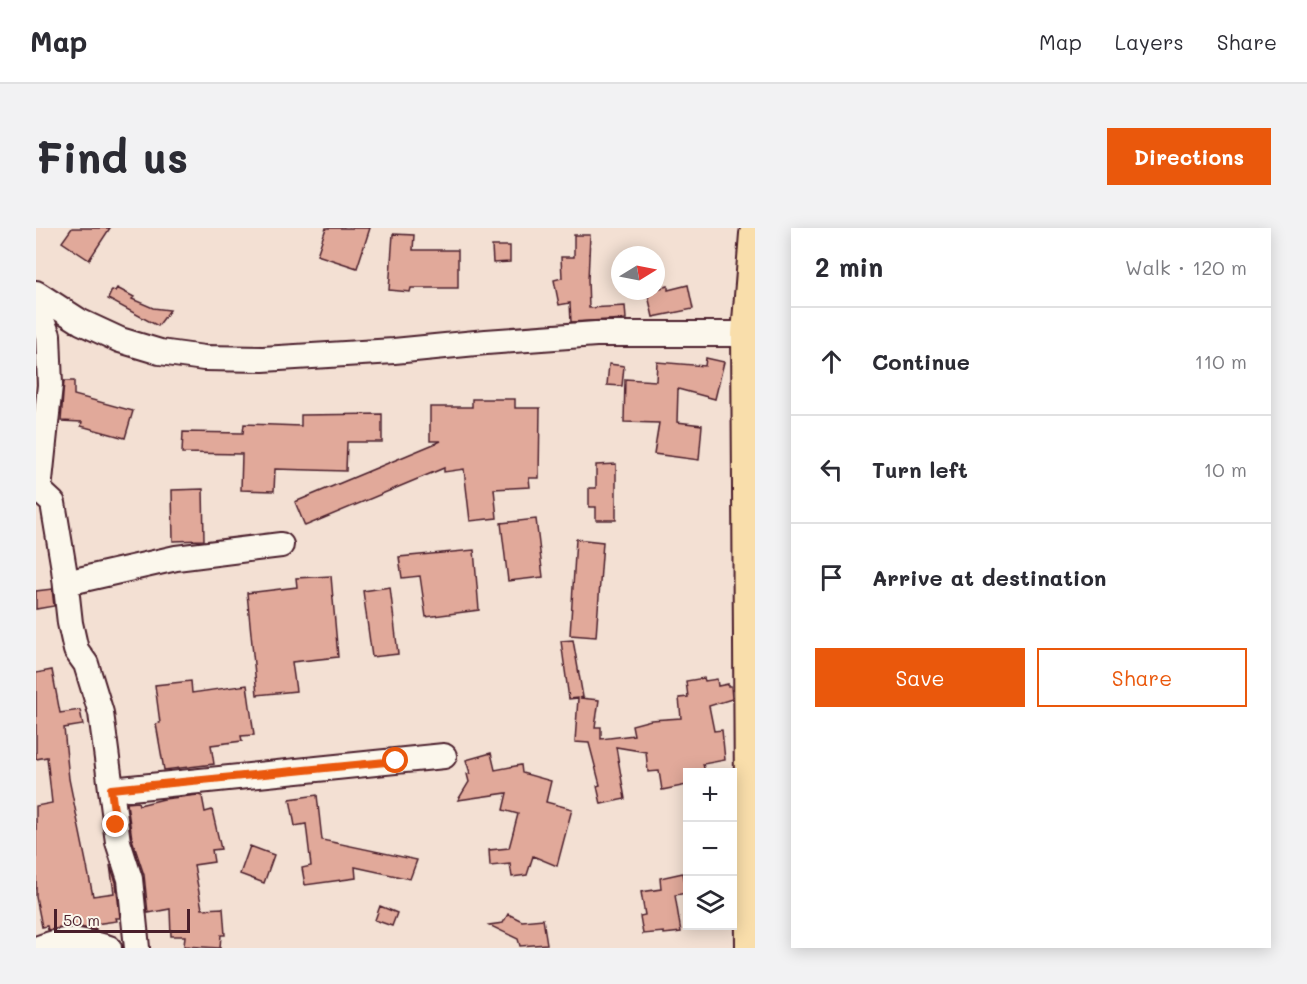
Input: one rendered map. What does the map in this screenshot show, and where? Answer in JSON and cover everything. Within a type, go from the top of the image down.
[{"type":"main road","points":[[751,948],[747,334],[755,234]]},
{"type":"street","points":[[36,293],[81,322],[120,340],[160,352],[204,358],[263,359],[382,352],[596,334],[747,334]]},
{"type":"street","points":[[36,307],[48,335],[50,385],[38,490],[53,503],[76,650],[86,664],[101,713],[118,842],[130,879],[137,948]]},
{"type":"street","points":[[66,583],[176,558],[281,545]]},
{"type":"street","points":[[111,789],[444,756]]},
{"type":"street","points":[[39,948],[74,938],[109,948]]},
{"type":"building","points":[[72,228],[110,228],[89,260],[62,242]]},
{"type":"building","points":[[326,228],[370,228],[357,268],[317,255]]},
{"type":"building","points":[[393,234],[414,235],[413,250],[458,250],[458,288],[411,288],[410,292],[389,290]]},
{"type":"building","points":[[574,235],[590,235],[589,308],[625,306],[626,319],[571,322],[570,303],[559,305],[554,280],[562,278],[561,257],[574,257]]},
{"type":"building","points":[[492,246],[510,246],[510,262],[493,263]]},
{"type":"building","points":[[688,285],[693,309],[653,317],[649,300],[665,300],[665,287],[668,286],[668,290]]},
{"type":"building","points":[[117,288],[134,297],[132,299],[153,308],[170,310],[158,326],[108,299],[112,290],[115,291]]},
{"type":"building","points":[[706,358],[724,362],[715,399],[678,389],[677,422],[702,425],[699,460],[654,454],[659,423],[624,422],[625,379],[656,381],[657,362],[705,366]]},
{"type":"building","points":[[609,364],[624,366],[622,386],[607,385]]},
{"type":"building","points":[[64,381],[74,381],[74,395],[133,411],[125,438],[81,426],[82,422],[61,421]]},
{"type":"building","points":[[472,399],[515,399],[515,408],[540,408],[539,478],[529,478],[530,487],[494,489],[497,518],[470,521],[464,469],[444,472],[444,468],[305,526],[295,502],[441,441],[430,441],[430,407],[472,407]]},
{"type":"building","points":[[382,414],[382,442],[347,442],[346,471],[275,469],[274,491],[241,490],[242,454],[182,453],[183,432],[243,433],[244,424],[301,426],[301,415]]},
{"type":"building","points":[[616,464],[616,520],[596,520],[596,507],[589,507],[589,488],[596,488],[596,465]]},
{"type":"building","points":[[203,489],[204,540],[173,541],[172,490]]},
{"type":"building","points":[[536,519],[543,577],[508,581],[501,523]]},
{"type":"building","points":[[576,539],[603,542],[596,637],[570,635]]},
{"type":"building","points":[[474,550],[479,610],[426,617],[420,576],[402,578],[399,557]]},
{"type":"building","points":[[331,576],[338,657],[292,662],[296,691],[257,695],[247,593],[297,587],[296,578]]},
{"type":"building","points":[[390,587],[398,654],[372,657],[363,591]]},
{"type":"building","points":[[52,589],[54,606],[36,609],[36,591]]},
{"type":"building","points":[[573,640],[583,697],[580,698],[599,700],[595,727],[601,727],[601,739],[634,735],[632,725],[651,720],[681,718],[679,698],[688,697],[686,681],[704,678],[705,681],[717,679],[718,686],[728,684],[731,686],[732,699],[709,706],[714,731],[722,730],[725,760],[703,764],[704,768],[683,768],[683,786],[662,790],[659,771],[648,772],[646,752],[616,747],[625,799],[601,804],[597,786],[600,785],[589,743],[575,742],[578,698],[569,699],[561,641]]},
{"type":"building","points":[[52,670],[60,713],[80,710],[83,725],[64,728],[69,779],[93,896],[114,893],[110,865],[116,882],[120,918],[116,918],[117,921],[95,924],[96,930],[74,926],[48,930],[47,926],[42,927],[36,897],[36,806],[52,803],[47,757],[36,759],[36,673]]},
{"type":"building","points":[[191,681],[192,693],[247,685],[254,735],[241,736],[242,741],[211,745],[214,764],[164,770],[156,724],[160,723],[155,685]]},
{"type":"building","points":[[491,753],[495,770],[521,765],[522,773],[551,781],[546,802],[572,809],[557,866],[533,856],[527,875],[512,877],[510,864],[490,866],[489,850],[509,848],[518,814],[503,810],[507,793],[458,800],[469,782],[467,774],[470,773],[466,760]]},
{"type":"building","points":[[317,795],[322,840],[417,860],[410,879],[355,867],[356,878],[305,885],[302,868],[311,866],[306,824],[295,826],[290,799]]},
{"type":"building","points":[[202,796],[205,812],[212,810],[221,849],[212,850],[214,862],[194,865],[202,909],[223,908],[225,935],[221,935],[220,948],[184,946],[185,936],[171,936],[170,909],[148,913],[144,875],[132,839],[127,803],[138,802],[139,805]]},
{"type":"building","points":[[250,846],[274,855],[264,883],[240,874]]},
{"type":"building","points":[[683,873],[683,894],[675,895],[681,932],[643,934],[640,916],[645,915],[641,892],[661,889],[660,878]]},
{"type":"building","points":[[380,906],[397,913],[392,926],[375,920]]},
{"type":"building","points":[[508,914],[522,921],[543,919],[547,944],[520,946],[518,939],[489,925],[503,923]]},
{"type":"route","points":[[116,825],[111,789],[396,761]]}]
